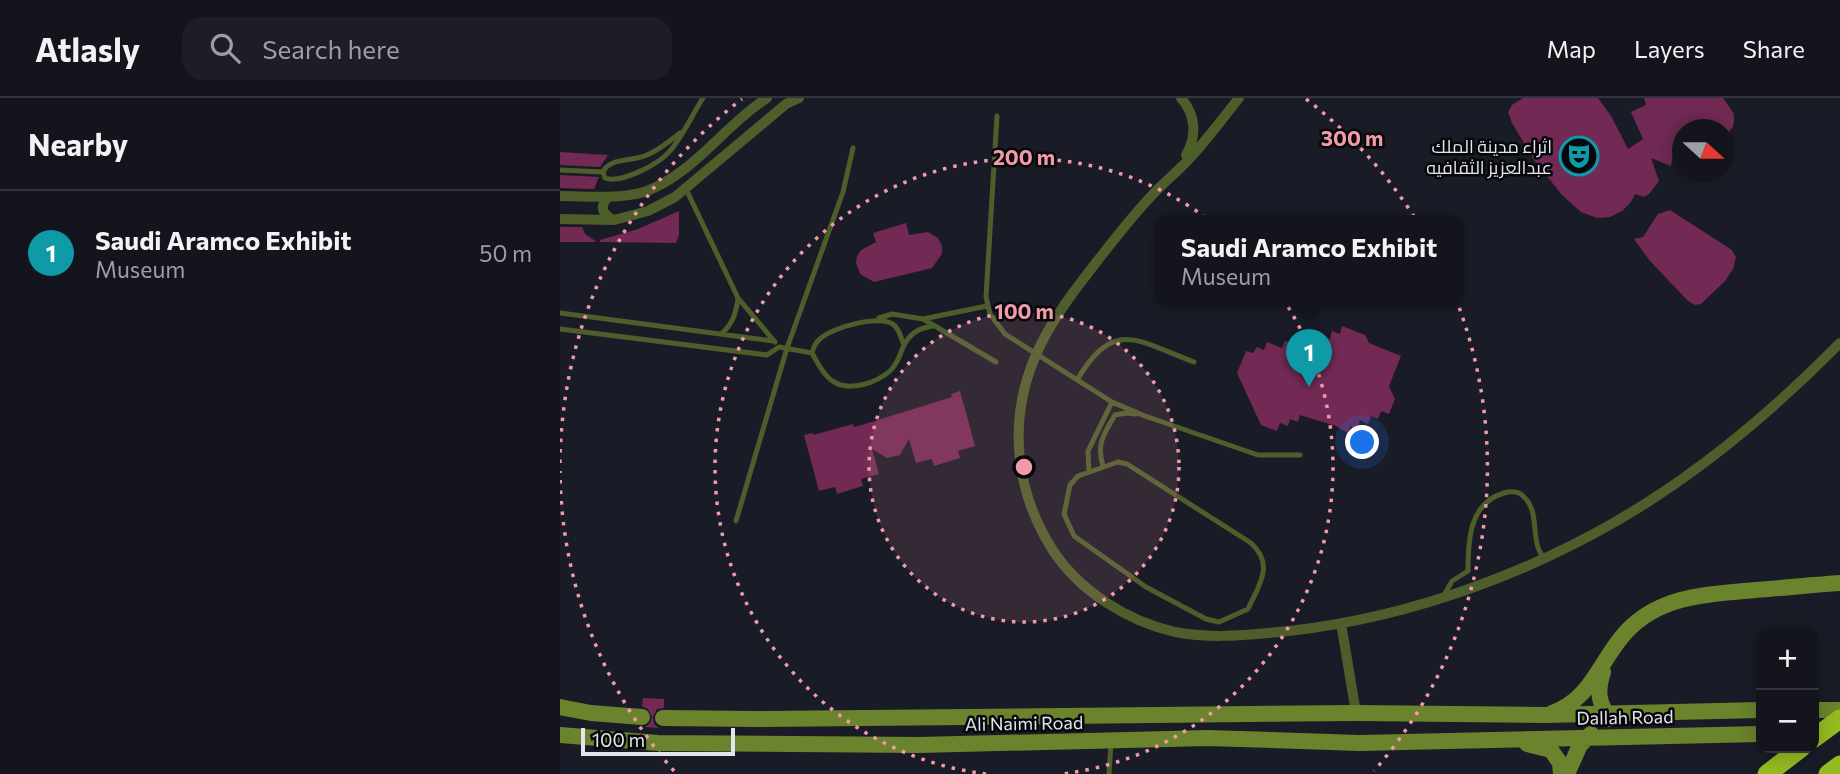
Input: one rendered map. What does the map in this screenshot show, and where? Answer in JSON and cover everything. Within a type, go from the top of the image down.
[{"type":"highway","points":[[1819,734],[1840,719]]},
{"type":"highway","points":[[1767,774],[1794,753]]},
{"type":"highway","points":[[1828,774],[1840,765]]},
{"type":"main road","points":[[1545,715],[1567,706],[1586,690],[1616,644],[1643,617],[1676,600],[1697,595],[1840,583]]},
{"type":"main road","points":[[1616,644],[1599,684],[1600,702],[1610,719],[1626,732],[1641,736]]},
{"type":"main road","points":[[560,707],[591,713],[642,717]]},
{"type":"main road","name":"Dallah Road","points":[[1545,715],[1610,719],[1756,710]]},
{"type":"main road","points":[[1819,710],[1840,710]]},
{"type":"main road","name":"Ali Naimi Road","points":[[663,718],[1356,713],[1545,715]]},
{"type":"main road","points":[[1567,774],[1580,745],[1610,719]]},
{"type":"main road","points":[[1819,733],[1840,732]]},
{"type":"main road","name":"Dallah Road","points":[[1490,741],[1756,733]]},
{"type":"main road","name":"Ali Naimi Road","points":[[560,735],[672,743],[919,745],[1208,738],[1360,743],[1490,741]]},
{"type":"main road","points":[[1490,741],[1546,747],[1560,762],[1561,774]]},
{"type":"street","points":[[560,196],[608,197],[646,191],[685,168],[752,108],[767,98]]},
{"type":"street","points":[[560,219],[614,220],[648,211],[686,189],[776,112],[799,98]]},
{"type":"street","points":[[1174,176],[1193,143],[1194,130],[1188,106],[1181,98]]},
{"type":"street","points":[[1239,98],[1174,176],[1121,229],[1056,317],[1036,354],[1021,398],[1018,427],[1021,474],[1027,497],[1043,534],[1066,568],[1092,593],[1109,605],[1150,624],[1174,632],[1199,635],[1261,634],[1341,623],[1476,587],[1544,558],[1639,507],[1763,416],[1840,343]]},
{"type":"street","points":[[608,197],[603,202],[602,209],[604,214],[614,220]]},
{"type":"street","points":[[1341,623],[1356,713]]},
{"type":"lane","points":[[682,131],[649,155],[606,164],[603,172],[605,178],[618,179],[652,164],[670,152],[703,98]]},
{"type":"lane","points":[[997,116],[987,306],[997,326],[1005,334],[1112,402],[1258,455],[1300,455]]},
{"type":"lane","points":[[736,521],[787,348],[835,216],[853,148]]},
{"type":"lane","points":[[560,170],[603,172]]},
{"type":"lane","points":[[686,189],[738,298],[779,347]]},
{"type":"lane","points":[[722,334],[733,322],[738,298]]},
{"type":"lane","points":[[811,354],[820,339],[847,327],[892,314],[923,318],[987,306]]},
{"type":"lane","points":[[560,313],[774,341]]},
{"type":"lane","points":[[923,318],[932,326],[996,362]]},
{"type":"lane","points":[[875,319],[896,326],[904,345]]},
{"type":"lane","points":[[560,329],[767,355],[779,347],[787,348],[811,354],[831,380],[842,386],[857,386],[870,383],[890,371],[898,361],[910,334],[932,326]]},
{"type":"lane","points":[[1077,380],[1099,349],[1121,339],[1141,342],[1194,362]]},
{"type":"lane","points":[[1089,471],[1088,451],[1112,402]]},
{"type":"lane","points":[[1103,466],[1098,452],[1101,439],[1115,415],[1126,413],[1145,416]]},
{"type":"lane","points":[[1118,462],[1127,464],[1251,543],[1261,552],[1265,567],[1248,609],[1219,622],[1206,619],[1146,587],[1074,536],[1064,514],[1070,485],[1078,476],[1089,471],[1118,462]]},
{"type":"lane","points":[[1443,597],[1452,581],[1468,571],[1471,529],[1479,508],[1504,493],[1517,492],[1524,496],[1529,504],[1533,514],[1537,548],[1544,558]]},
{"type":"lane","points":[[1109,774],[1111,740]]},
{"type":"building","name":"اثراء مدينة الملك عبدالعزيز الثقافيه","points":[[1523,98],[1598,98],[1628,149],[1643,139],[1631,112],[1646,105],[1644,98],[1723,98],[1734,114],[1734,119],[1672,119],[1671,166],[1651,158],[1659,181],[1649,194],[1644,197],[1635,194],[1622,211],[1610,217],[1597,218],[1581,212],[1562,195],[1534,160],[1512,123],[1508,112],[1512,105]]},
{"type":"building","points":[[560,152],[608,155],[600,167],[560,165]]},
{"type":"building","points":[[560,175],[599,177],[594,189],[560,188]]},
{"type":"building","points":[[1670,210],[1732,250],[1736,257],[1733,269],[1725,281],[1701,304],[1695,305],[1688,301],[1650,261],[1634,239],[1643,237],[1658,214]]},
{"type":"building","points":[[679,211],[679,235],[676,243],[600,242],[600,240],[638,229]]},
{"type":"building","points":[[906,223],[909,235],[928,232],[938,238],[942,254],[932,268],[874,282],[860,274],[856,263],[857,256],[861,250],[876,242],[873,233]]},
{"type":"building","points":[[560,227],[582,227],[585,234],[597,242],[560,242]]},
{"type":"building","points":[[1342,326],[1365,335],[1369,343],[1401,356],[1389,386],[1395,399],[1389,414],[1381,411],[1378,419],[1371,416],[1368,424],[1360,420],[1357,429],[1350,426],[1348,433],[1336,426],[1300,415],[1298,422],[1290,419],[1288,426],[1280,423],[1277,431],[1261,425],[1237,373],[1246,351],[1253,353],[1257,347],[1264,350],[1267,342],[1282,348],[1285,341],[1293,343],[1295,336],[1303,339],[1306,331],[1330,339],[1332,331],[1340,334]]},
{"type":"building","points":[[960,391],[975,446],[958,451],[960,458],[934,466],[932,459],[916,463],[909,439],[900,455],[887,458],[872,449],[879,474],[861,479],[863,486],[837,494],[835,487],[819,491],[804,435],[853,424],[854,427],[865,424],[952,397],[951,394]]},
{"type":"building","points":[[643,698],[664,699],[664,708],[657,709],[653,717],[654,724],[659,728],[645,727],[652,717],[648,709],[642,706]]},
{"type":"place","name":"اثراء مدينة الملك عبدالعزيز الثقافيه","points":[[1579,156]]},
{"type":"place","name":"Saudi Aramco Exhibit","points":[[1309,387]]}]
